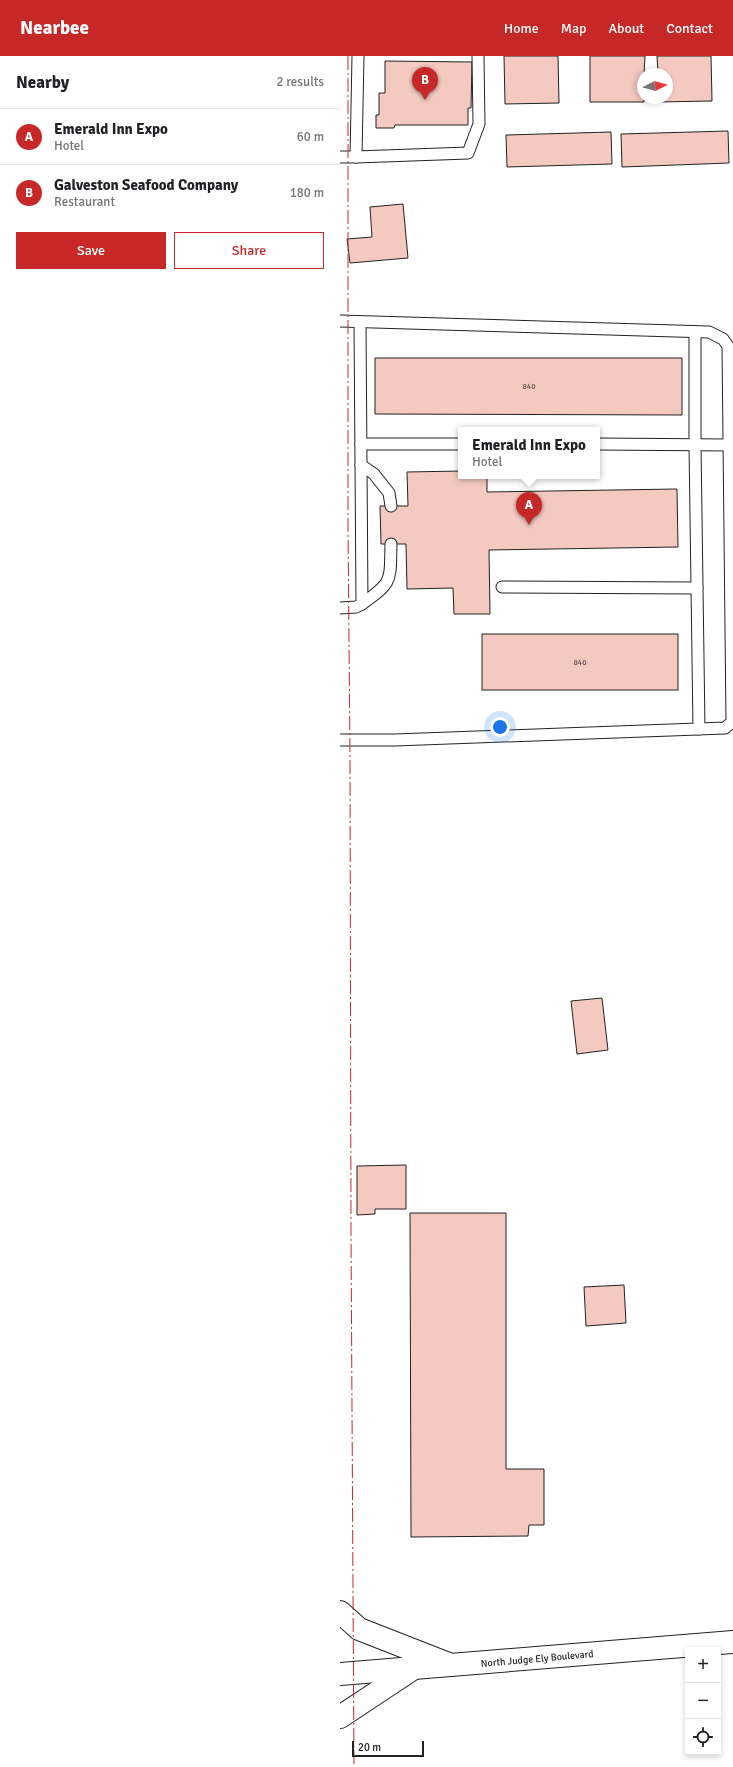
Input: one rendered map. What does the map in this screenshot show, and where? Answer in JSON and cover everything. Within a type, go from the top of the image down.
[{"type":"main road","points":[[340,1612],[359,1629],[451,1665]]},
{"type":"main road","name":"North Judge Ely Boulevard","points":[[340,1674],[733,1642]]},
{"type":"main road","points":[[340,1716],[414,1668]]},
{"type":"lane","points":[[356,157],[358,56]]},
{"type":"lane","points":[[340,157],[468,153],[479,124],[478,56]]},
{"type":"lane","points":[[340,321],[709,332],[723,338],[728,346],[732,722],[725,728],[403,740],[340,740]]},
{"type":"lane","points":[[360,322],[362,604]]},
{"type":"lane","points":[[695,332],[694,445],[699,729]]},
{"type":"lane","points":[[361,444],[458,444]]},
{"type":"lane","points":[[600,444],[729,445]]},
{"type":"lane","points":[[361,465],[374,474],[389,493],[391,506]]},
{"type":"lane","points":[[340,608],[356,607],[384,589],[390,577],[391,544]]},
{"type":"lane","points":[[502,587],[697,588]]},
{"type":"building","points":[[504,56],[558,56],[559,103],[505,104]]},
{"type":"building","points":[[590,56],[645,56],[644,68],[637,68],[637,102],[590,102]]},
{"type":"building","points":[[657,56],[711,56],[712,101],[673,102],[673,68],[658,68]]},
{"type":"building","points":[[385,61],[472,62],[471,108],[468,108],[468,125],[395,125],[394,128],[376,128],[376,115],[379,115],[379,93],[385,93]]},
{"type":"building","points":[[728,131],[729,163],[622,167],[621,134]]},
{"type":"building","points":[[611,132],[612,164],[507,167],[506,135]]},
{"type":"building","points":[[403,204],[408,258],[350,263],[347,239],[372,237],[370,207]]},
{"type":"building","points":[[375,358],[682,358],[682,415],[375,414]]},
{"type":"building","points":[[458,471],[458,479],[487,479],[487,492],[677,489],[678,547],[489,550],[490,614],[454,614],[453,588],[407,589],[406,544],[381,544],[380,506],[408,506],[407,472]]},
{"type":"building","points":[[482,634],[678,634],[678,690],[482,690]]},
{"type":"building","points":[[602,998],[608,1050],[577,1054],[571,1001]]},
{"type":"building","points":[[406,1165],[406,1209],[375,1209],[375,1214],[357,1215],[357,1166]]},
{"type":"building","points":[[410,1213],[506,1213],[506,1469],[544,1469],[544,1525],[529,1525],[528,1536],[411,1537]]},
{"type":"building","points":[[624,1285],[626,1323],[586,1326],[584,1287]]},
{"type":"power","points":[[348,56],[348,525],[354,1767]]},
{"type":"place","name":"Galveston Seafood Company","points":[[425,100]]},
{"type":"place","name":"Emerald Inn Expo","points":[[529,525]]}]
